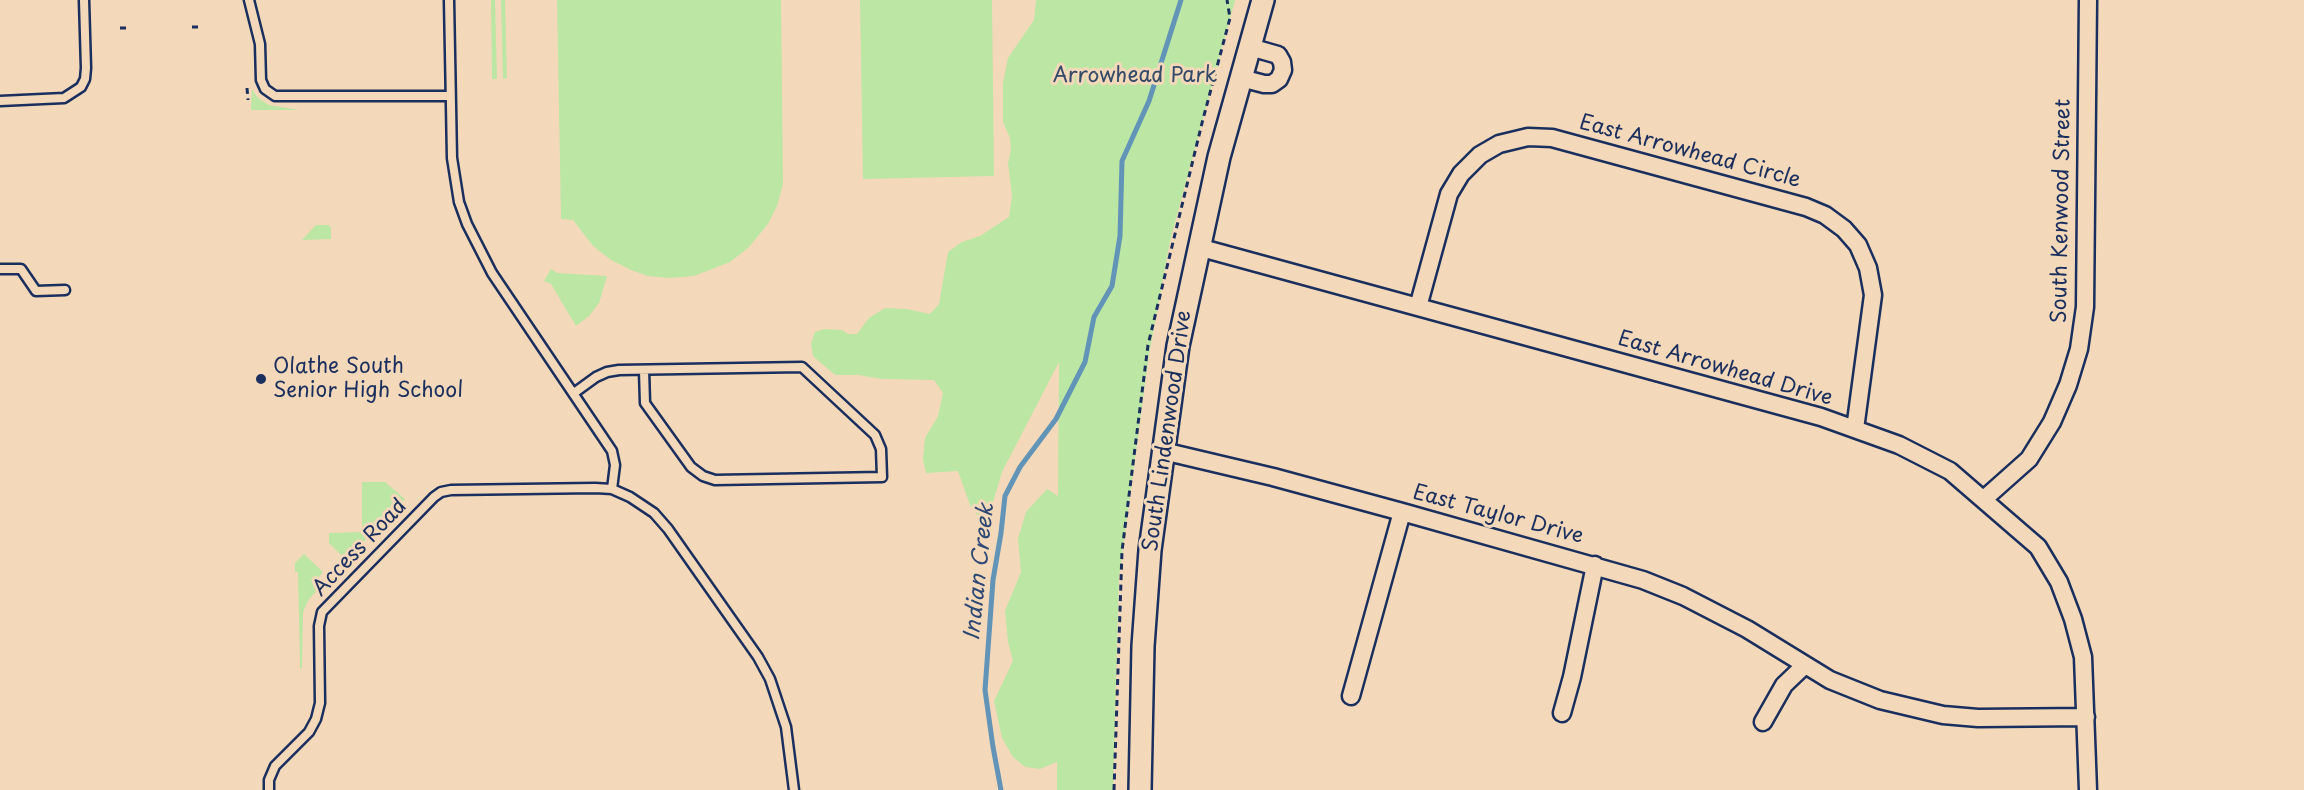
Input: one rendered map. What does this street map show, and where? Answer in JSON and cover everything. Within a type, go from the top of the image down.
[{"type":"street","name":"South Lindenwood Drive","points":[[1140,790],[1143,646],[1150,550],[1178,346],[1219,157],[1263,0]]},
{"type":"street","name":"South Kenwood Street","points":[[1984,499],[2029,459],[2052,422],[2068,385],[2079,349],[2085,307],[2088,0]]},
{"type":"street","points":[[1241,78],[1272,84],[1279,79],[1283,70],[1278,55],[1250,47]]},
{"type":"street","name":"East Arrowhead Circle","points":[[1418,307],[1449,194],[1461,174],[1480,155],[1499,144],[1528,137],[1552,138],[1806,207],[1826,214],[1844,229],[1858,245],[1868,268],[1873,295],[1872,315],[1855,429]]},
{"type":"street","name":"East Arrowhead Drive","points":[[1198,247],[1821,417],[1899,445],[1950,471],[2038,548],[2059,582],[2073,619],[2083,657],[2088,790]]},
{"type":"street","name":"East Taylor Drive","points":[[1163,451],[1273,477],[1643,579],[1683,596],[1747,629],[1830,680],[1880,700],[1942,715],[1978,718],[2086,717]]},
{"type":"street","points":[[1351,696],[1402,512]]},
{"type":"street","points":[[1562,713],[1572,677],[1595,565]]},
{"type":"street","points":[[1762,722],[1784,685],[1805,665]]},
{"type":"lane","points":[[0,101],[64,98],[81,87],[85,79],[86,68],[84,0]]},
{"type":"lane","points":[[249,0],[260,44],[261,80],[265,89],[275,96],[450,96]]},
{"type":"lane","points":[[449,0],[450,96],[455,181],[467,224],[492,273],[612,451],[615,465],[612,489]]},
{"type":"lane","points":[[0,269],[21,269],[36,291],[65,290]]},
{"type":"lane","points":[[574,393],[607,372],[644,370],[802,367],[875,435],[881,448],[882,477],[715,480],[703,476],[691,467],[645,403],[644,370]]},
{"type":"lane","name":"Access Road","points":[[269,790],[269,780],[274,766],[309,732],[316,719],[320,703],[319,626],[322,612],[434,497],[441,492],[451,490],[612,489],[643,504],[668,529],[758,657],[770,679],[786,728],[794,790]]},
{"type":"path","points":[[192,27],[198,27]]},
{"type":"path","points":[[120,28],[130,28]]},
{"type":"path","points":[[247,88],[248,100]]},
{"type":"green space","points":[[491,0],[495,0],[497,79],[492,79]]},
{"type":"green space","points":[[501,0],[505,0],[507,78],[503,79]]},
{"type":"green space","points":[[557,0],[781,0],[783,184],[777,206],[768,224],[748,248],[730,262],[694,276],[669,278],[648,276],[611,260],[593,246],[573,220],[561,219]]},
{"type":"green space","points":[[860,0],[992,0],[994,176],[863,179]]},
{"type":"green space","name":"Arrowhead Park","points":[[1036,0],[1235,0],[1170,241],[1149,355],[1119,577],[1113,790],[1057,790],[1057,762],[1040,769],[1025,767],[1013,757],[1002,738],[994,701],[1013,661],[1008,642],[1005,611],[1021,572],[1018,539],[1026,512],[1047,489],[1058,496],[1059,362],[1002,472],[991,509],[985,517],[978,516],[970,505],[958,471],[926,473],[923,459],[925,438],[938,416],[943,393],[934,380],[835,375],[813,356],[811,344],[815,332],[824,329],[857,334],[869,318],[885,308],[907,309],[930,314],[939,304],[948,252],[962,242],[980,236],[1009,217],[1012,196],[1008,163],[1011,150],[1010,138],[1003,122],[1003,83],[1008,58],[1034,20]]},
{"type":"green space","points":[[252,89],[258,98],[269,105],[299,110],[251,110]]},
{"type":"green space","points":[[316,225],[331,227],[331,239],[302,240]]},
{"type":"green space","points":[[551,269],[557,273],[607,276],[599,303],[589,316],[576,326],[551,284],[544,281]]},
{"type":"green space","points":[[362,482],[385,482],[405,499],[346,560],[329,543],[329,533],[362,532]]},
{"type":"green space","points":[[304,554],[323,572],[315,581],[321,586],[309,599],[303,612],[302,668],[300,668],[298,572],[295,572],[295,563]]},
{"type":"waterway","name":"Indian Creek","points":[[1001,790],[985,690],[993,580],[1005,496],[1020,467],[1056,419],[1085,362],[1094,317],[1112,286],[1120,236],[1122,161],[1149,101],[1181,0]]},
{"type":"place","name":"Olathe South Senior High School","points":[[261,379]]}]
